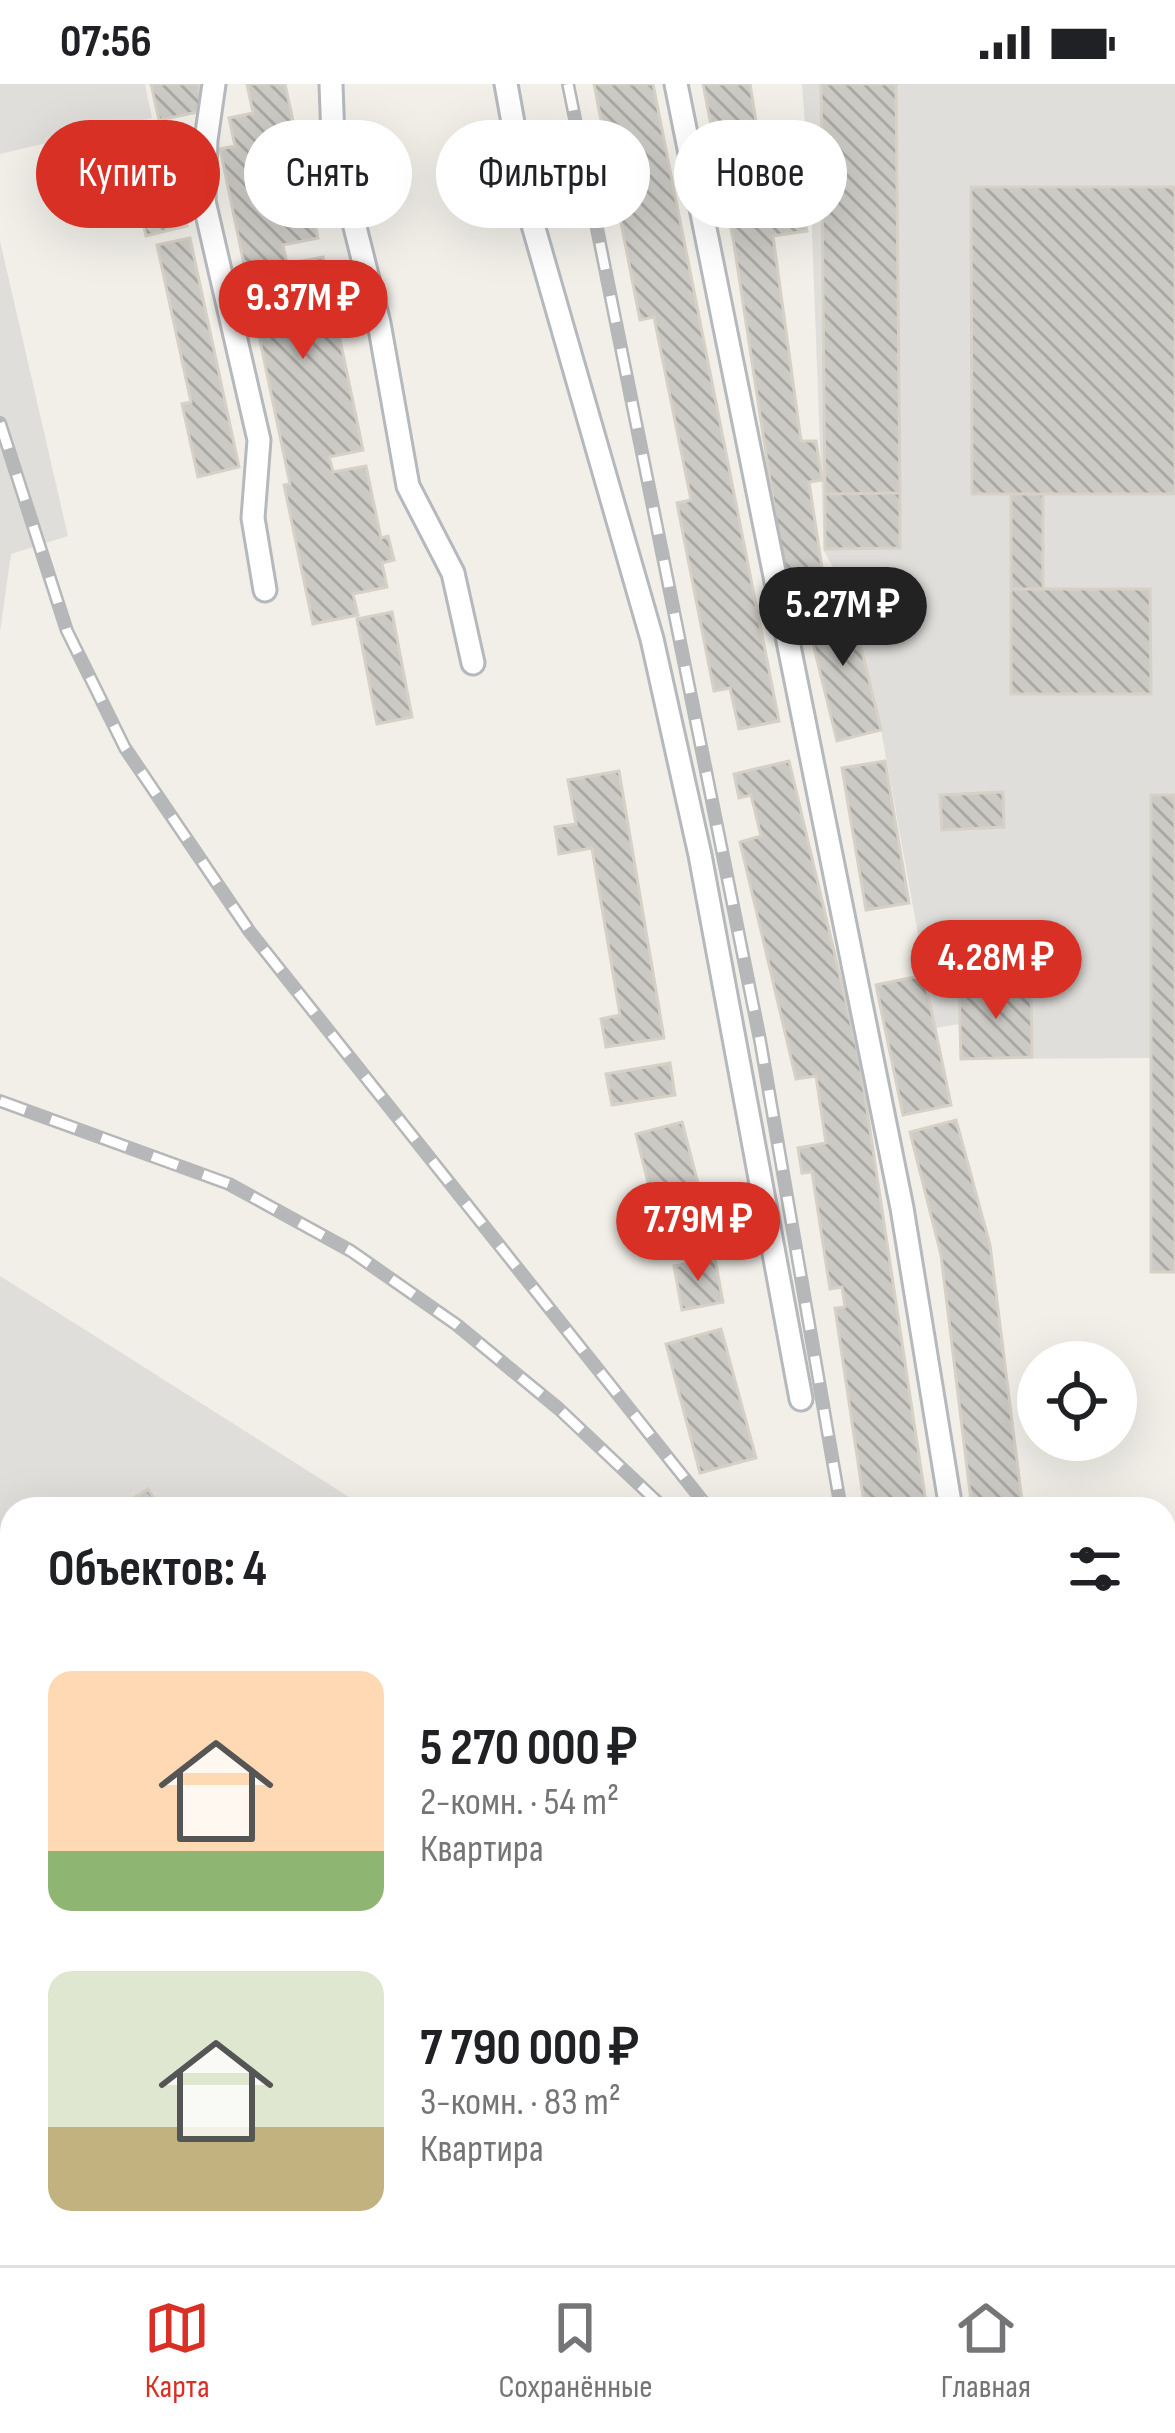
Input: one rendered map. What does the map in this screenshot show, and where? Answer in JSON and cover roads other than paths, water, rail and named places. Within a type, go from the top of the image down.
[{"type":"lane","points":[[214,84],[204,201],[259,440],[253,518],[265,590]]},
{"type":"lane","points":[[331,84],[333,139],[379,323],[408,486],[453,573],[473,663]]},
{"type":"lane","points":[[506,84],[530,211],[652,639],[700,855],[801,1399]]},
{"type":"lane","points":[[676,84],[902,1208],[949,1497]]},
{"type":"railway","points":[[568,84],[760,1040],[839,1497]]},
{"type":"railway","points":[[0,423],[67,631],[125,748],[250,932],[699,1497]]},
{"type":"railway","points":[[0,1101],[229,1184],[351,1251],[457,1325],[559,1409],[652,1497]]}]
